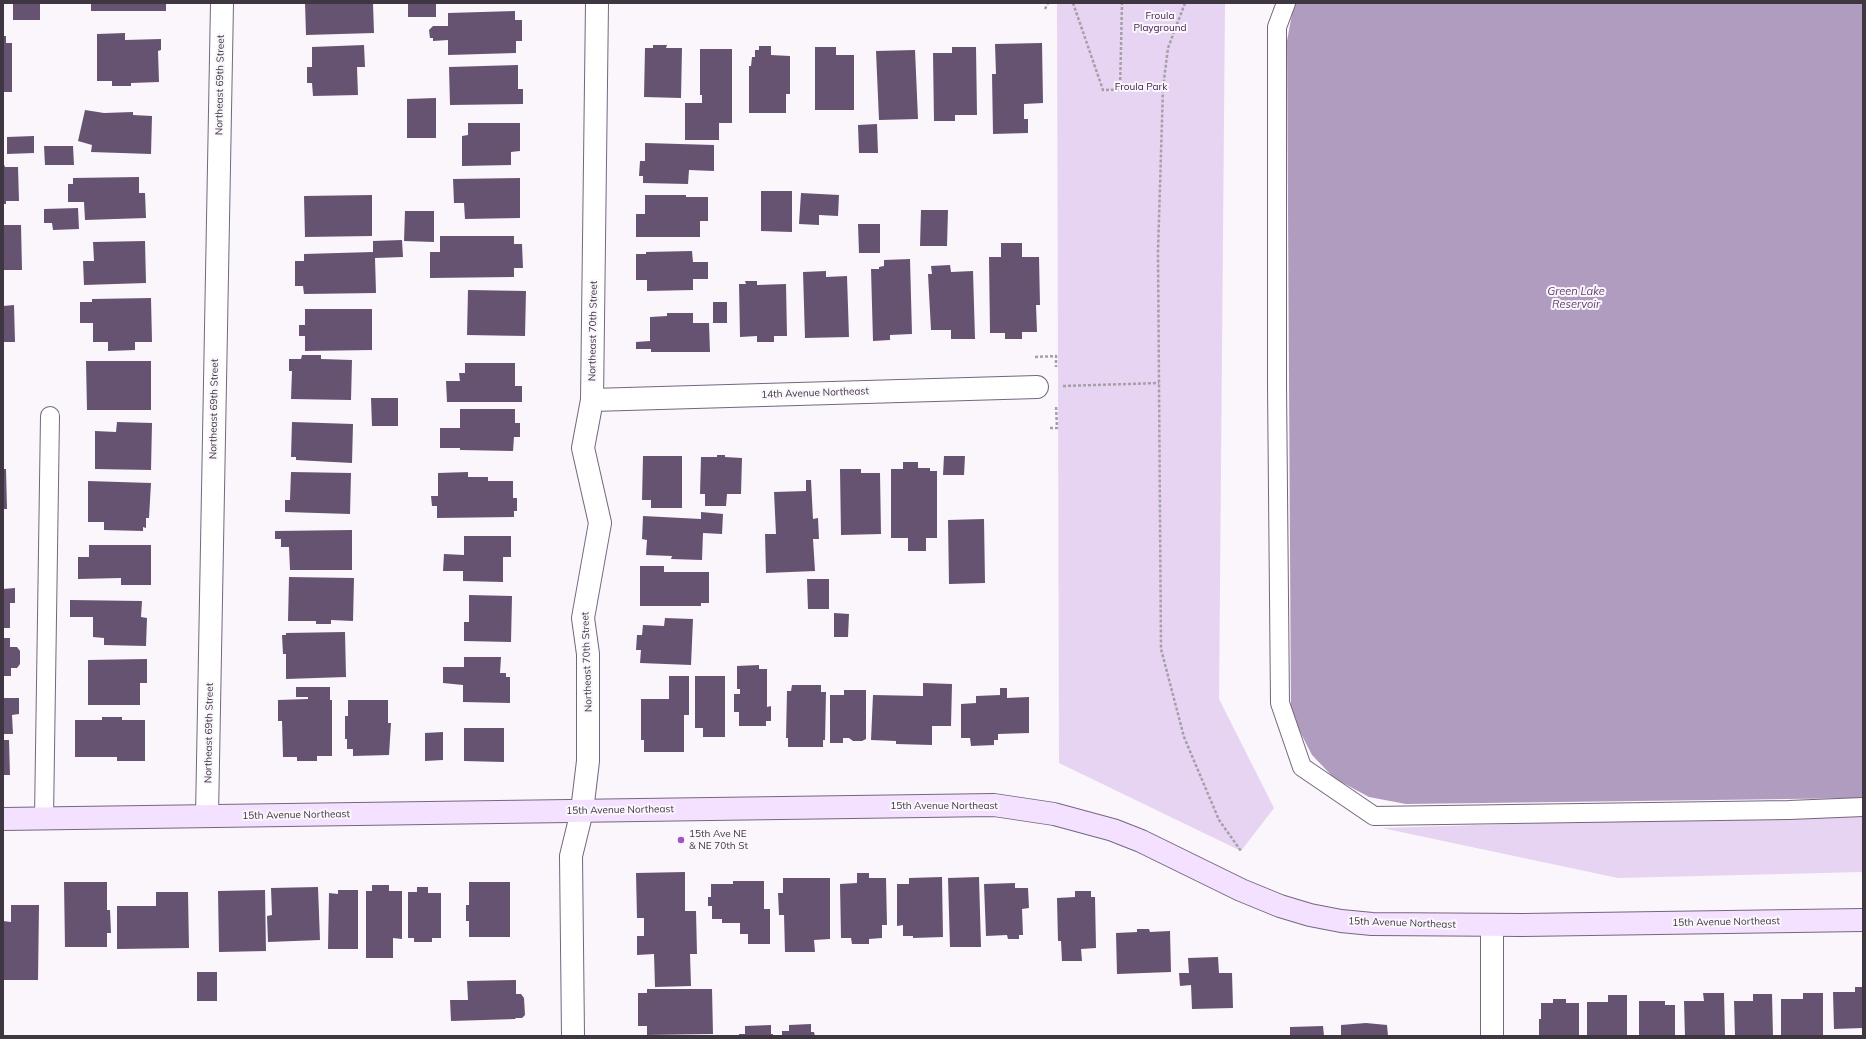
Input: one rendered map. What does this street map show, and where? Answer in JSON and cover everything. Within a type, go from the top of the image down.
[{"type":"main road","name":"15th Avenue Northeast","points":[[3,819],[994,805],[1024,809],[1084,821],[1113,830],[1141,841],[1241,890],[1280,906],[1310,915],[1340,921],[1372,924],[1492,925],[1863,920]]},
{"type":"street","name":"Northeast 69th Street","points":[[207,816],[222,3]]},
{"type":"street","name":"Northeast 70th Street","points":[[573,1036],[571,856],[582,811],[588,761],[588,654],[583,618],[600,523],[583,448],[592,400],[597,3]]},
{"type":"street","name":"14th Avenue Northeast","points":[[592,400],[1047,387]]},
{"type":"street","points":[[1492,925],[1492,1036]]},
{"type":"lane","points":[[1286,3],[1277,27],[1277,394],[1280,703],[1302,767],[1374,816],[1789,810],[1863,807]]},
{"type":"lane","points":[[44,818],[50,416]]},
{"type":"path","points":[[1045,9],[1048,3]]},
{"type":"path","points":[[1073,3],[1103,90],[1163,88]]},
{"type":"path","points":[[1120,90],[1122,3]]},
{"type":"path","points":[[1185,3],[1168,48],[1163,88],[1158,251],[1161,649],[1184,737],[1219,820],[1241,851]]},
{"type":"path","points":[[1035,357],[1056,356]]},
{"type":"path","points":[[1047,387],[1159,383]]},
{"type":"green space","name":"Froula Park","points":[[1057,3],[1225,3],[1219,699],[1274,808],[1241,851],[1059,763]]},
{"type":"green space","points":[[1863,813],[1863,872],[1618,878],[1382,828]]},
{"type":"water","name":"Green Lake Reservoir","points":[[1294,3],[1863,3],[1863,798],[1406,804],[1369,797],[1334,778],[1312,755],[1291,714],[1287,41]]},
{"type":"building","points":[[13,3],[40,3],[40,20],[13,20]]},
{"type":"building","points":[[91,3],[166,3],[166,11],[91,11]]},
{"type":"building","points":[[305,3],[373,3],[374,33],[306,35]]},
{"type":"building","points":[[408,3],[436,3],[436,17],[408,17]]},
{"type":"building","points":[[515,11],[515,20],[522,20],[522,41],[516,41],[516,53],[448,55],[448,40],[433,41],[433,38],[430,38],[429,30],[433,26],[448,26],[448,13]]},
{"type":"building","points":[[125,33],[125,40],[161,39],[161,50],[158,51],[159,82],[131,83],[131,86],[112,86],[112,81],[97,81],[97,34]]},
{"type":"building","points":[[3,36],[6,36],[6,43],[12,43],[12,92],[3,92]]},
{"type":"building","points":[[1042,43],[1043,103],[1024,104],[1024,119],[1028,119],[1028,133],[993,134],[992,74],[996,74],[995,44]]},
{"type":"building","points":[[364,45],[365,67],[357,67],[358,95],[313,96],[312,83],[307,83],[307,67],[312,67],[312,47]]},
{"type":"building","points":[[653,45],[667,45],[666,48],[682,48],[681,98],[644,97],[645,48],[653,48]]},
{"type":"building","points":[[759,46],[771,46],[771,55],[790,56],[790,94],[786,94],[786,113],[749,113],[749,66],[751,66],[752,57],[755,57],[755,50],[759,50]]},
{"type":"building","points":[[815,47],[836,47],[836,55],[854,55],[854,110],[815,110]]},
{"type":"building","points":[[952,47],[976,47],[977,115],[955,115],[955,121],[934,121],[933,53],[952,53]]},
{"type":"building","points":[[700,49],[732,49],[732,123],[719,123],[719,140],[685,140],[685,103],[702,103],[702,95],[700,95]]},
{"type":"building","points":[[915,50],[918,119],[879,120],[876,51]]},
{"type":"building","points":[[518,65],[518,89],[523,89],[523,104],[450,105],[449,67]]},
{"type":"building","points":[[436,98],[436,138],[407,138],[407,99]]},
{"type":"building","points":[[85,110],[104,113],[133,112],[133,115],[152,116],[151,154],[91,152],[92,145],[78,141]]},
{"type":"building","points":[[468,123],[520,123],[520,151],[511,152],[511,165],[462,166],[462,136],[468,135]]},
{"type":"building","points":[[877,124],[878,153],[859,153],[858,125]]},
{"type":"building","points":[[34,136],[34,153],[7,154],[7,137]]},
{"type":"building","points":[[645,143],[714,145],[714,171],[689,170],[688,184],[643,183],[643,176],[639,176],[640,161],[645,161]]},
{"type":"building","points":[[44,146],[73,146],[74,165],[45,165]]},
{"type":"building","points":[[3,162],[5,167],[18,167],[19,201],[6,201],[6,204],[3,204]]},
{"type":"building","points":[[139,177],[139,193],[145,193],[146,218],[85,220],[84,202],[68,202],[68,184],[73,184],[73,178]]},
{"type":"building","points":[[520,178],[520,218],[465,219],[464,203],[454,203],[453,179]]},
{"type":"building","points":[[761,191],[792,191],[792,232],[761,231]]},
{"type":"building","points":[[801,193],[839,195],[838,216],[819,215],[819,225],[799,224]]},
{"type":"building","points":[[372,195],[372,236],[305,237],[304,196]]},
{"type":"building","points":[[645,195],[686,195],[686,197],[708,197],[708,221],[700,221],[700,237],[636,237],[636,214],[645,214]]},
{"type":"building","points":[[78,208],[79,229],[53,230],[52,223],[44,223],[44,209]]},
{"type":"building","points":[[921,210],[948,210],[947,246],[920,246]]},
{"type":"building","points":[[405,211],[434,211],[434,242],[404,241]]},
{"type":"building","points":[[858,224],[880,224],[880,253],[859,253]]},
{"type":"building","points":[[3,225],[21,225],[22,270],[3,270]]},
{"type":"building","points":[[440,236],[514,236],[514,244],[522,244],[523,268],[514,268],[514,277],[430,278],[430,252],[440,252]]},
{"type":"building","points":[[402,240],[403,257],[375,258],[376,293],[304,294],[303,286],[295,286],[295,261],[304,261],[304,254],[373,252],[373,241]]},
{"type":"building","points":[[145,241],[146,283],[84,285],[83,261],[94,261],[93,242]]},
{"type":"building","points":[[1001,243],[1022,243],[1022,257],[1039,257],[1040,305],[1036,305],[1037,332],[1022,332],[1022,339],[1005,339],[1005,333],[990,333],[989,257],[1001,257]]},
{"type":"building","points":[[692,251],[693,262],[708,262],[708,279],[693,279],[693,290],[647,291],[647,280],[636,280],[636,254],[646,254],[646,252]]},
{"type":"building","points":[[910,259],[912,334],[890,335],[890,340],[873,341],[871,269],[879,269],[879,267],[884,266],[884,260]]},
{"type":"building","points":[[950,265],[951,272],[973,271],[975,339],[951,339],[951,330],[931,330],[928,274],[932,274],[931,266]]},
{"type":"building","points":[[826,271],[826,277],[847,276],[849,337],[805,338],[803,272]]},
{"type":"building","points":[[745,281],[757,281],[757,285],[786,284],[787,336],[774,336],[774,342],[757,342],[757,336],[740,337],[739,284],[746,284]]},
{"type":"building","points":[[468,290],[526,291],[525,336],[467,335]]},
{"type":"building","points":[[151,298],[152,342],[135,342],[135,350],[108,351],[108,342],[93,342],[93,323],[80,323],[80,302],[92,302],[92,299]]},
{"type":"building","points":[[713,302],[727,302],[727,323],[713,323]]},
{"type":"building","points":[[14,305],[15,342],[3,342],[3,306]]},
{"type":"building","points":[[305,309],[372,309],[372,350],[305,351],[305,336],[299,336],[299,325],[305,325]]},
{"type":"building","points":[[667,313],[693,313],[693,323],[709,323],[710,352],[651,352],[651,349],[636,349],[636,342],[650,341],[650,317],[667,316]]},
{"type":"building","points":[[302,355],[321,355],[321,359],[352,360],[351,400],[291,399],[292,371],[289,371],[289,359],[301,359]]},
{"type":"building","points":[[86,361],[151,361],[151,410],[87,410]]},
{"type":"building","points":[[465,363],[515,363],[515,386],[522,386],[522,402],[447,402],[446,381],[460,381],[459,373],[465,373]]},
{"type":"building","points":[[371,398],[398,398],[398,426],[372,426]]},
{"type":"building","points":[[460,409],[515,409],[515,423],[520,423],[520,437],[514,437],[513,451],[440,448],[440,428],[460,428]]},
{"type":"building","points":[[117,422],[152,423],[151,470],[95,469],[95,431],[116,432]]},
{"type":"building","points":[[292,422],[353,424],[352,463],[296,460],[296,457],[291,457]]},
{"type":"building","points":[[717,455],[742,458],[741,494],[727,494],[726,506],[705,506],[705,494],[700,494],[701,457],[717,457]]},
{"type":"building","points":[[643,456],[682,456],[682,508],[651,508],[651,500],[642,500]]},
{"type":"building","points":[[944,456],[965,456],[964,475],[943,475]]},
{"type":"building","points":[[903,462],[918,462],[918,468],[930,468],[930,471],[937,471],[937,538],[926,538],[926,551],[908,551],[908,538],[891,538],[891,469],[903,469]]},
{"type":"building","points":[[3,469],[6,469],[7,509],[3,509]]},
{"type":"building","points":[[840,469],[861,469],[861,473],[880,473],[881,534],[841,535]]},
{"type":"building","points":[[291,472],[351,473],[350,514],[285,512],[285,500],[290,500]]},
{"type":"building","points":[[468,472],[468,477],[488,477],[488,481],[513,481],[513,498],[517,498],[517,511],[514,511],[514,517],[437,518],[437,506],[432,506],[431,496],[438,496],[438,473]]},
{"type":"building","points":[[806,480],[811,480],[813,519],[818,518],[819,539],[813,539],[815,571],[766,573],[765,534],[776,534],[774,492],[806,491]]},
{"type":"building","points":[[88,481],[151,483],[149,518],[146,518],[146,528],[143,527],[143,531],[104,530],[104,522],[88,522]]},
{"type":"building","points":[[701,512],[723,514],[722,534],[703,533],[702,560],[671,559],[672,556],[646,555],[647,540],[642,539],[643,516],[701,519]]},
{"type":"building","points":[[984,519],[985,583],[949,584],[948,520]]},
{"type":"building","points":[[352,530],[352,570],[290,570],[289,547],[281,547],[281,539],[275,539],[275,531]]},
{"type":"building","points":[[464,536],[511,536],[511,557],[503,557],[503,582],[463,581],[463,571],[443,571],[444,554],[464,555]]},
{"type":"building","points":[[89,545],[151,545],[151,585],[121,585],[121,578],[78,579],[78,557],[89,557]]},
{"type":"building","points":[[640,566],[664,566],[664,572],[709,572],[709,603],[701,603],[701,606],[640,606]]},
{"type":"building","points":[[289,577],[354,578],[353,621],[331,620],[331,624],[316,624],[316,621],[288,621]]},
{"type":"building","points":[[807,579],[829,579],[829,609],[808,609]]},
{"type":"building","points":[[15,588],[15,603],[10,603],[10,628],[3,628],[3,589]]},
{"type":"building","points":[[469,595],[512,596],[511,642],[464,641],[464,622],[469,622]]},
{"type":"building","points":[[70,600],[142,601],[141,617],[147,618],[146,646],[104,645],[104,638],[93,637],[93,617],[70,617]]},
{"type":"building","points":[[834,613],[849,614],[848,637],[834,637]]},
{"type":"building","points":[[665,618],[693,619],[691,665],[640,663],[641,650],[636,650],[637,635],[642,635],[643,625],[664,626]]},
{"type":"building","points":[[345,632],[346,677],[286,679],[286,654],[283,654],[282,635],[286,635],[286,633]]},
{"type":"building","points":[[3,638],[10,638],[10,647],[17,647],[20,651],[20,664],[17,668],[11,668],[11,676],[3,676]]},
{"type":"building","points":[[464,657],[501,657],[500,673],[506,673],[506,677],[510,677],[510,703],[463,702],[463,685],[443,683],[443,667],[464,667]]},
{"type":"building","points":[[147,659],[147,683],[140,683],[140,705],[88,705],[88,660]]},
{"type":"building","points":[[759,665],[759,669],[767,669],[767,707],[771,706],[771,721],[766,721],[766,726],[739,726],[739,712],[734,712],[734,694],[740,694],[740,689],[737,689],[737,666]]},
{"type":"building","points":[[669,676],[689,676],[689,715],[684,715],[684,752],[644,752],[644,740],[641,740],[641,699],[669,699]]},
{"type":"building","points":[[695,676],[725,676],[725,737],[703,737],[703,728],[695,728]]},
{"type":"building","points":[[923,683],[952,684],[951,726],[932,726],[932,745],[896,744],[896,741],[871,740],[873,695],[923,696]]},
{"type":"building","points":[[792,685],[821,685],[821,692],[826,692],[825,740],[823,740],[823,747],[788,747],[788,738],[786,738],[787,691],[791,691]]},
{"type":"building","points":[[296,687],[330,687],[330,700],[332,700],[332,756],[317,756],[317,761],[297,761],[297,757],[283,757],[282,721],[278,721],[278,700],[308,699],[308,697],[296,697]]},
{"type":"building","points":[[1000,688],[1007,688],[1007,698],[1029,697],[1029,733],[998,734],[998,740],[994,740],[994,745],[971,746],[970,738],[961,738],[961,704],[976,703],[976,696],[1000,695]]},
{"type":"building","points":[[844,690],[866,690],[866,739],[862,741],[853,741],[849,738],[843,738],[843,743],[830,743],[830,695],[844,695]]},
{"type":"building","points":[[3,698],[19,698],[19,714],[12,715],[13,734],[3,734]]},
{"type":"building","points":[[348,700],[388,700],[388,723],[391,723],[389,755],[353,756],[353,749],[347,749],[347,739],[345,739],[345,716],[348,716]]},
{"type":"building","points":[[102,717],[122,717],[122,720],[145,720],[145,761],[117,761],[117,757],[75,757],[75,720],[102,720]]},
{"type":"building","points":[[464,728],[504,728],[504,762],[464,761]]},
{"type":"building","points":[[443,732],[443,760],[425,761],[425,733]]},
{"type":"building","points":[[3,740],[9,740],[10,775],[3,775]]},
{"type":"building","points":[[685,872],[685,911],[696,911],[697,954],[690,954],[691,986],[655,987],[654,954],[637,955],[637,936],[644,936],[644,918],[637,918],[636,873]]},
{"type":"building","points":[[857,873],[869,873],[869,878],[886,878],[887,925],[882,925],[882,938],[869,939],[869,944],[852,944],[851,938],[841,938],[840,884],[857,883]]},
{"type":"building","points":[[942,877],[943,937],[913,938],[913,936],[903,936],[903,925],[897,926],[897,884],[909,884],[909,878]]},
{"type":"building","points":[[979,877],[981,947],[950,947],[948,878]]},
{"type":"building","points":[[783,878],[830,878],[830,939],[814,940],[815,952],[785,952],[784,915],[779,915],[778,893],[783,893]]},
{"type":"building","points":[[733,881],[764,881],[764,909],[770,909],[770,944],[748,944],[748,934],[740,934],[740,923],[722,923],[722,919],[712,919],[712,906],[708,906],[708,897],[711,897],[711,884],[733,884]]},
{"type":"building","points":[[64,882],[107,882],[107,910],[110,910],[111,933],[107,933],[107,947],[65,947]]},
{"type":"building","points":[[469,882],[510,882],[510,937],[469,937],[469,921],[466,921],[466,905],[469,905]]},
{"type":"building","points":[[1015,883],[1015,888],[1028,888],[1029,908],[1022,909],[1023,935],[1019,935],[1019,939],[1008,939],[1007,935],[986,936],[984,884]]},
{"type":"building","points":[[372,885],[389,885],[389,891],[402,891],[402,939],[393,938],[393,958],[366,958],[366,891],[372,891]]},
{"type":"building","points":[[318,887],[320,940],[268,942],[267,916],[272,915],[271,888]]},
{"type":"building","points":[[417,887],[428,887],[428,893],[441,893],[441,938],[432,938],[432,942],[414,942],[414,938],[408,938],[408,892],[417,892]]},
{"type":"building","points":[[265,890],[266,951],[219,952],[218,891]]},
{"type":"building","points":[[338,890],[358,890],[358,949],[328,949],[329,893],[338,894]]},
{"type":"building","points":[[1075,891],[1091,891],[1091,897],[1095,897],[1096,948],[1081,949],[1082,961],[1062,961],[1061,941],[1058,941],[1057,898],[1075,897]]},
{"type":"building","points":[[156,892],[188,892],[189,948],[117,949],[117,906],[156,906]]},
{"type":"building","points":[[11,905],[39,905],[38,980],[3,980],[3,921],[11,922]]},
{"type":"building","points":[[1137,929],[1149,929],[1150,932],[1170,931],[1171,972],[1117,974],[1116,933],[1137,932]]},
{"type":"building","points":[[1218,957],[1219,973],[1232,973],[1233,1008],[1192,1009],[1191,985],[1180,986],[1179,973],[1189,973],[1188,958]]},
{"type":"building","points":[[197,972],[217,972],[217,1001],[197,1001]]},
{"type":"building","points":[[516,980],[516,994],[521,994],[524,998],[525,1015],[522,1018],[451,1021],[450,1000],[468,1000],[467,981]]},
{"type":"building","points":[[1855,987],[1863,987],[1863,1028],[1834,1029],[1833,992],[1855,992]]},
{"type":"building","points":[[647,989],[712,989],[713,1034],[647,1035],[647,1026],[638,1026],[638,993],[647,993]]},
{"type":"building","points":[[1703,993],[1724,993],[1725,1036],[1685,1036],[1684,1001],[1704,1001]]},
{"type":"building","points":[[1803,993],[1823,993],[1823,1036],[1781,1036],[1781,999],[1803,999]]},
{"type":"building","points":[[1753,994],[1772,994],[1773,1036],[1735,1036],[1734,1001],[1753,1001]]},
{"type":"building","points":[[1608,995],[1627,995],[1627,1036],[1587,1036],[1587,1002],[1608,1002]]},
{"type":"building","points":[[1553,999],[1566,999],[1566,1003],[1579,1003],[1579,1036],[1539,1036],[1541,1003],[1553,1003]]},
{"type":"building","points":[[1639,1001],[1665,1001],[1665,1005],[1675,1005],[1675,1036],[1639,1036]]},
{"type":"building","points":[[1366,1023],[1387,1025],[1388,1036],[1341,1036],[1341,1025]]},
{"type":"building","points":[[811,1024],[811,1032],[814,1032],[815,1036],[782,1036],[782,1031],[789,1031],[789,1025]]},
{"type":"building","points":[[771,1025],[771,1034],[773,1034],[773,1036],[739,1036],[739,1034],[745,1034],[745,1026]]},
{"type":"building","points":[[1323,1026],[1324,1036],[1290,1036],[1290,1027]]},
{"type":"place","name":"15th Ave NE & NE 70th St","points":[[681,840]]},
{"type":"park label","name":"Froula Playground","points":[[1160,22]]}]
